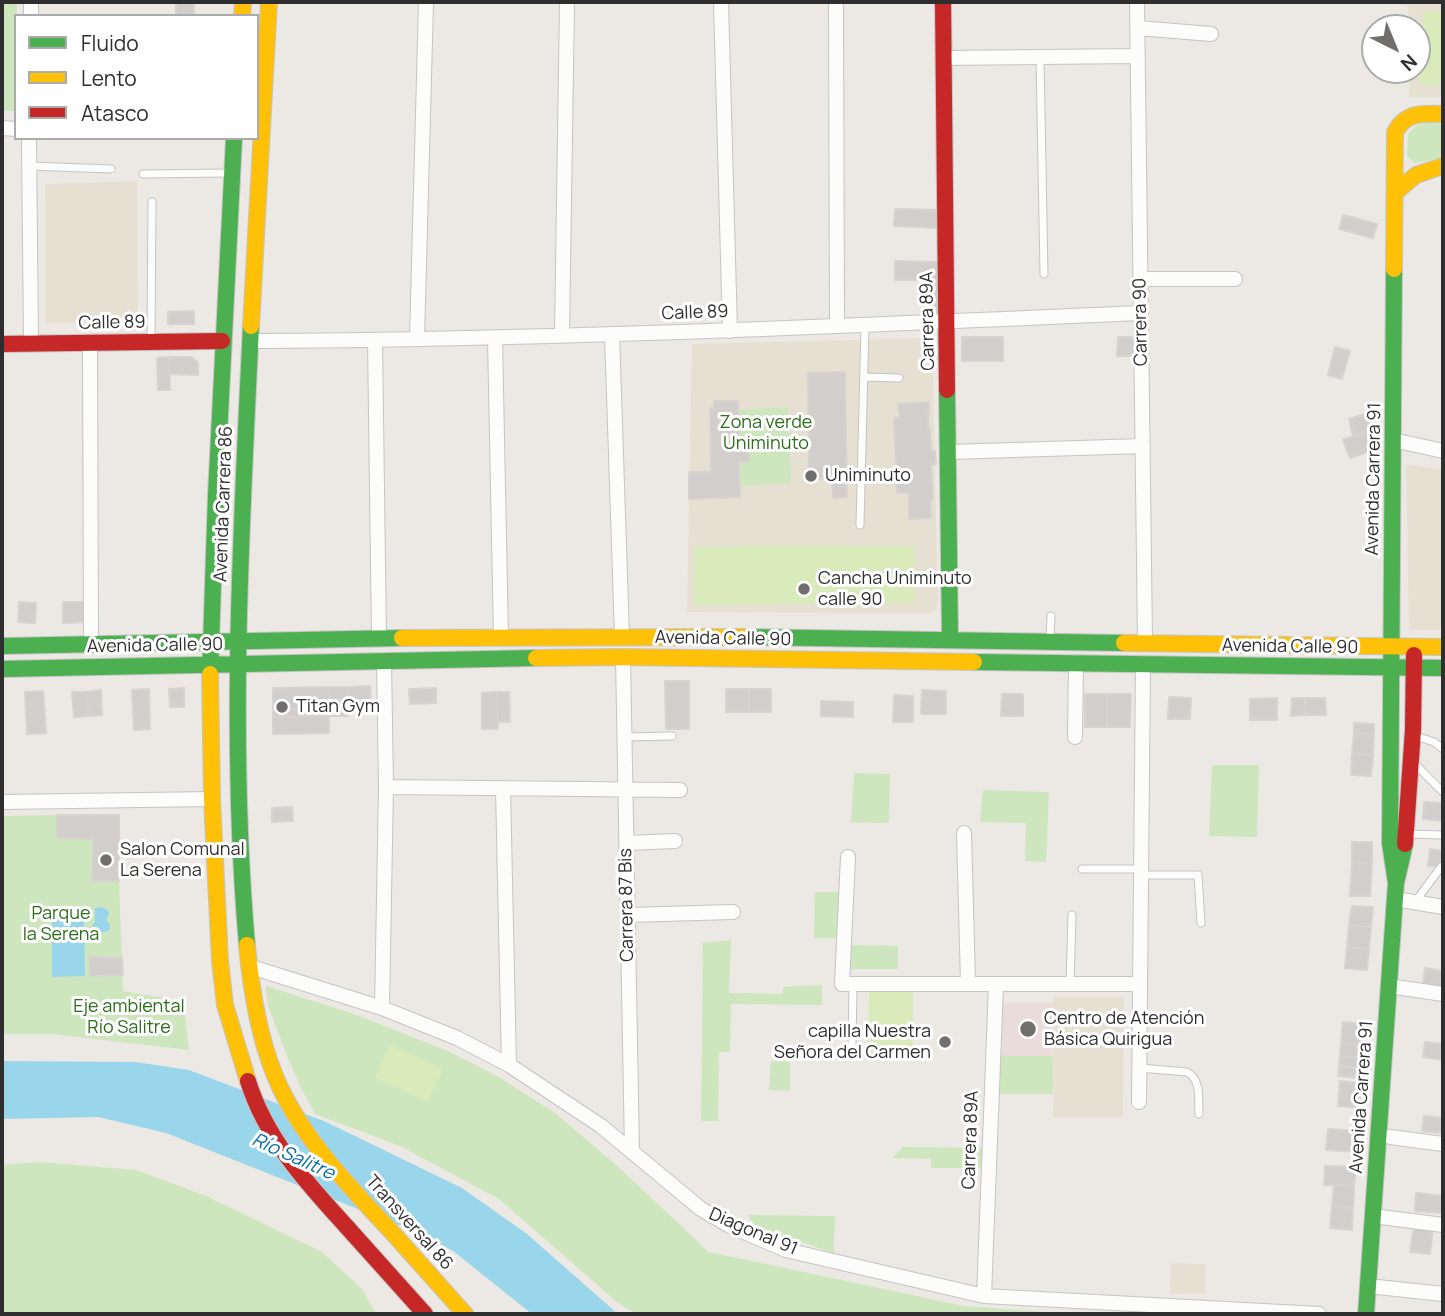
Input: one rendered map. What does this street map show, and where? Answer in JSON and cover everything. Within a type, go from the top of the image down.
[{"type":"main road","name":"Avenida Carrera 86","points":[[254,1007],[248,966],[237,762],[238,641],[268,2]]},
{"type":"main road","name":"Carrera 89A","points":[[943,2],[950,639]]},
{"type":"main road","name":"Avenida Carrera 91","points":[[1395,891],[1390,843],[1395,132],[1406,117],[1417,113],[1443,114]]},
{"type":"main road","name":"Avenida Carrera 86","points":[[234,140],[222,341],[211,643],[212,799],[220,961],[226,1005],[250,1087],[273,1137],[301,1176],[425,1314]]},
{"type":"main road","points":[[1396,191],[1416,175],[1443,166]]},
{"type":"main road","name":"Calle 89","points":[[2,344],[222,341]]},
{"type":"main road","name":"Avenida Calle 90","points":[[2,646],[622,636],[1443,647]]},
{"type":"main road","name":"Avenida Carrera 91","points":[[1366,1314],[1395,891],[1407,834],[1412,761],[1414,646]]},
{"type":"main road","name":"Avenida Calle 90","points":[[2,669],[622,657],[1414,668],[1438,679]]},
{"type":"main road","points":[[1413,732],[1419,706],[1438,679]]},
{"type":"main road","name":"Transversal 86","points":[[254,1007],[271,1068],[300,1126],[335,1171],[465,1314]]},
{"type":"street","points":[[417,339],[426,2]]},
{"type":"street","points":[[562,334],[567,2]]},
{"type":"street","points":[[721,2],[730,331]]},
{"type":"street","points":[[836,2],[837,326]]},
{"type":"street","name":"Carrera 90","points":[[1137,2],[1145,642]]},
{"type":"street","points":[[1138,28],[1211,34]]},
{"type":"street","points":[[944,58],[1138,56]]},
{"type":"street","points":[[29,140],[31,343]]},
{"type":"street","points":[[1141,279],[1235,279]]},
{"type":"street","name":"Calle 89","points":[[250,341],[495,338],[730,331],[1141,313]]},
{"type":"street","points":[[612,334],[622,636]]},
{"type":"street","points":[[495,338],[501,636]]},
{"type":"street","points":[[376,340],[379,638]]},
{"type":"street","points":[[90,342],[91,645]]},
{"type":"street","points":[[1393,440],[1443,451]]},
{"type":"street","points":[[949,452],[1143,446]]},
{"type":"street","name":"Carrera 87 Bis","points":[[622,657],[632,1152]]},
{"type":"street","points":[[382,1008],[386,787],[384,660]]},
{"type":"street","points":[[1075,737],[1076,662]]},
{"type":"street","points":[[1139,1102],[1143,663]]},
{"type":"street","points":[[386,787],[680,790]]},
{"type":"street","points":[[503,788],[509,1065]]},
{"type":"street","points":[[2,802],[212,799]]},
{"type":"street","points":[[964,833],[968,984]]},
{"type":"street","points":[[626,843],[674,841]]},
{"type":"street","points":[[848,857],[848,984],[1140,984]]},
{"type":"street","points":[[1395,891],[1415,902],[1443,907]]},
{"type":"street","points":[[628,915],[733,912]]},
{"type":"street","name":"Diagonal 91","points":[[248,966],[382,1008],[457,1038],[509,1065],[568,1103],[701,1209],[730,1226],[786,1250],[985,1296],[1319,1314]]},
{"type":"street","name":"Carrera 89A","points":[[985,1296],[996,985]]},
{"type":"street","points":[[1389,986],[1443,994]]},
{"type":"street","points":[[1390,1137],[1443,1144]]},
{"type":"street","points":[[1373,1216],[1443,1225]]},
{"type":"street","points":[[1368,1286],[1443,1294]]},
{"type":"lane","points":[[1040,59],[1044,274]]},
{"type":"lane","points":[[30,166],[111,169]]},
{"type":"lane","points":[[143,174],[231,173]]},
{"type":"lane","points":[[151,342],[152,202]]},
{"type":"lane","points":[[860,525],[865,325]]},
{"type":"lane","points":[[865,377],[900,378]]},
{"type":"lane","points":[[1050,641],[1051,616]]},
{"type":"lane","points":[[1413,732],[1442,744]]},
{"type":"lane","points":[[624,737],[672,736]]},
{"type":"lane","points":[[1412,761],[1443,792]]},
{"type":"lane","points":[[1407,834],[1443,835]]},
{"type":"lane","points":[[1415,902],[1441,867]]},
{"type":"lane","points":[[1082,869],[1198,875],[1201,923]]},
{"type":"lane","points":[[1070,983],[1072,915]]},
{"type":"lane","points":[[848,984],[852,1047]]},
{"type":"lane","points":[[1139,1068],[1187,1072],[1194,1076],[1197,1080],[1199,1114]]},
{"type":"shaded area","points":[[1394,2],[1443,2],[1443,97],[1409,97],[1409,84],[1431,84],[1431,14],[1408,14],[1408,6]]},
{"type":"shaded area","points":[[137,181],[138,322],[46,323],[45,184]]},
{"type":"shaded area","name":"Uniminuto","points":[[932,338],[938,605],[935,611],[687,612],[692,344]]},
{"type":"shaded area","points":[[1406,464],[1443,470],[1443,630],[1409,630]]},
{"type":"shaded area","points":[[1054,997],[1124,997],[1123,1117],[1053,1117]]},
{"type":"shaded area","name":"Centro de Atención Básica Quirigua","points":[[1002,1003],[1054,1003],[1053,1056],[1001,1056]]},
{"type":"shaded area","points":[[1171,1263],[1206,1264],[1205,1293],[1170,1294]]},
{"type":"green space","points":[[2,2],[17,2],[17,14],[14,14],[14,111],[2,111]]},
{"type":"green space","points":[[1424,11],[1443,12],[1443,86],[1419,84],[1431,84],[1431,14],[1424,14]]},
{"type":"green space","points":[[1429,122],[1443,124],[1443,158],[1415,163],[1407,156],[1408,134],[1417,125]]},
{"type":"green space","name":"Zona verde Uniminuto","points":[[788,407],[791,483],[740,486],[739,462],[749,462],[748,451],[739,451],[737,410]]},
{"type":"green space","name":"Cancha Uniminuto calle 90","points":[[915,546],[914,603],[694,605],[695,547]]},
{"type":"green space","points":[[1212,765],[1259,765],[1257,837],[1209,836]]},
{"type":"green space","points":[[854,773],[890,774],[889,823],[851,822]]},
{"type":"green space","points":[[983,790],[1049,792],[1046,862],[1025,861],[1026,823],[980,822]]},
{"type":"green space","name":"Parque la Serena","points":[[119,815],[123,991],[183,1001],[189,1050],[52,1034],[2,1034],[2,816]]},
{"type":"green space","points":[[815,892],[846,892],[844,938],[814,938]]},
{"type":"green space","points":[[731,940],[729,993],[783,994],[783,987],[822,985],[822,1005],[731,1004],[730,1052],[719,1052],[718,1121],[701,1121],[703,943]]},
{"type":"green space","points":[[850,945],[898,946],[898,969],[850,969]]},
{"type":"green space","points":[[266,986],[354,1014],[448,1051],[497,1076],[555,1113],[614,1163],[709,1252],[964,1306],[1073,1314],[636,1314],[617,1302],[499,1199],[400,1146],[315,1114],[287,1056],[268,1006]]},
{"type":"green space","points":[[869,992],[913,992],[913,1055],[868,1055]]},
{"type":"green space","points":[[390,1045],[443,1069],[428,1102],[375,1078]]},
{"type":"green space","points":[[997,1056],[1053,1056],[1053,1094],[996,1094]]},
{"type":"green space","points":[[771,1061],[790,1062],[790,1091],[769,1090]]},
{"type":"green space","points":[[903,1147],[990,1148],[989,1168],[931,1168],[931,1159],[892,1158]]},
{"type":"green space","points":[[40,1162],[136,1170],[206,1196],[322,1252],[362,1289],[376,1314],[2,1314],[2,1165]]},
{"type":"green space","points":[[748,1215],[835,1216],[834,1253],[755,1227]]},
{"type":"water","points":[[95,908],[107,909],[109,914],[106,920],[110,930],[98,934],[93,931],[92,925],[95,922]]},
{"type":"water","points":[[52,917],[84,917],[85,976],[52,977]]},
{"type":"water","name":"Río Salitre","points":[[2,1061],[135,1062],[189,1070],[326,1122],[462,1188],[527,1234],[618,1314],[532,1314],[453,1251],[421,1234],[166,1133],[98,1117],[2,1119]]},
{"type":"building","points":[[176,2],[194,2],[194,14],[176,14]]},
{"type":"building","points":[[895,209],[939,210],[938,228],[894,226]]},
{"type":"building","points":[[1343,215],[1377,224],[1373,238],[1339,229]]},
{"type":"building","points":[[895,261],[940,262],[940,280],[895,280]]},
{"type":"building","points":[[924,280],[940,280],[940,318],[924,319]]},
{"type":"building","points":[[194,311],[194,324],[168,324],[168,312]]},
{"type":"building","points":[[962,337],[1003,337],[1003,361],[962,361]]},
{"type":"building","points":[[1118,337],[1131,337],[1134,340],[1134,356],[1117,356]]},
{"type":"building","points":[[1335,347],[1350,351],[1342,379],[1328,375]]},
{"type":"building","points":[[169,357],[191,357],[198,362],[198,375],[170,374]]},
{"type":"building","points":[[169,357],[170,390],[158,390],[157,358]]},
{"type":"building","points":[[845,372],[847,497],[833,498],[832,479],[809,478],[808,373]]},
{"type":"building","points":[[714,401],[738,401],[739,451],[748,451],[749,462],[739,462],[740,497],[689,499],[689,472],[711,472],[710,408],[714,408]]},
{"type":"building","points":[[929,402],[928,429],[930,428],[931,451],[935,451],[936,464],[931,464],[931,518],[909,519],[909,493],[897,493],[894,418],[899,417],[898,404]]},
{"type":"building","points":[[1372,412],[1377,429],[1353,436],[1349,419]]},
{"type":"building","points":[[1367,431],[1374,450],[1350,458],[1343,440]]},
{"type":"building","points":[[19,602],[36,603],[35,623],[18,622]]},
{"type":"building","points":[[63,602],[85,602],[85,622],[63,623]]},
{"type":"building","points":[[665,681],[689,681],[689,729],[666,729]]},
{"type":"building","points":[[370,686],[371,705],[349,705],[348,687]]},
{"type":"building","points":[[329,687],[329,716],[273,717],[273,688]]},
{"type":"building","points":[[329,687],[348,687],[348,716],[329,716]]},
{"type":"building","points":[[184,688],[184,707],[170,707],[169,689]]},
{"type":"building","points":[[436,688],[436,703],[410,704],[409,689]]},
{"type":"building","points":[[149,689],[150,729],[134,730],[132,690]]},
{"type":"building","points":[[726,689],[749,689],[749,712],[726,712]]},
{"type":"building","points":[[749,689],[771,689],[771,712],[749,712]]},
{"type":"building","points":[[101,690],[102,715],[88,716],[86,692]]},
{"type":"building","points":[[922,690],[946,691],[946,714],[921,714]]},
{"type":"building","points":[[43,691],[46,733],[27,734],[25,692]]},
{"type":"building","points":[[72,692],[86,692],[88,716],[74,717]]},
{"type":"building","points":[[497,692],[498,729],[482,729],[482,693]]},
{"type":"building","points":[[497,692],[509,692],[510,722],[498,722]]},
{"type":"building","points":[[1002,694],[1023,694],[1023,716],[1001,716]]},
{"type":"building","points":[[1085,694],[1107,694],[1107,727],[1085,727]]},
{"type":"building","points":[[1107,694],[1131,694],[1130,727],[1107,727]]},
{"type":"building","points":[[894,695],[913,696],[913,722],[893,722]]},
{"type":"building","points":[[1169,697],[1191,698],[1190,719],[1168,719]]},
{"type":"building","points":[[1277,698],[1277,720],[1250,720],[1250,699]]},
{"type":"building","points":[[1292,698],[1305,698],[1305,715],[1291,716]]},
{"type":"building","points":[[1305,698],[1325,698],[1326,715],[1305,715]]},
{"type":"building","points":[[821,701],[853,702],[853,717],[821,716]]},
{"type":"building","points":[[329,716],[329,733],[273,734],[273,717]]},
{"type":"building","points":[[1354,723],[1374,724],[1374,734],[1354,733]]},
{"type":"building","points":[[1354,733],[1374,734],[1373,755],[1352,753]]},
{"type":"building","points":[[1352,753],[1373,755],[1371,776],[1351,775]]},
{"type":"building","points":[[1424,802],[1443,803],[1443,821],[1423,819]]},
{"type":"building","points":[[292,807],[293,821],[272,822],[272,808]]},
{"type":"building","name":"Salon Comunal La Serena","points":[[57,815],[119,815],[119,881],[92,881],[93,839],[57,838]]},
{"type":"building","points":[[1352,842],[1372,842],[1372,864],[1352,863]]},
{"type":"building","points":[[1430,849],[1443,851],[1443,867],[1428,866]]},
{"type":"building","points":[[1352,863],[1372,864],[1370,896],[1350,896]]},
{"type":"building","points":[[1352,906],[1373,907],[1371,927],[1349,925]]},
{"type":"building","points":[[1349,925],[1371,927],[1369,949],[1347,947]]},
{"type":"building","points":[[1347,947],[1369,949],[1367,970],[1345,968]]},
{"type":"building","points":[[89,957],[122,958],[123,975],[90,976]]},
{"type":"building","points":[[1425,968],[1443,971],[1443,987],[1423,984]]},
{"type":"building","points":[[1343,1022],[1365,1024],[1364,1045],[1341,1044]]},
{"type":"building","points":[[1425,1042],[1443,1044],[1443,1060],[1423,1057]]},
{"type":"building","points":[[1341,1044],[1364,1045],[1362,1058],[1340,1056]]},
{"type":"building","points":[[1340,1056],[1362,1058],[1361,1069],[1339,1066]]},
{"type":"building","points":[[1339,1066],[1361,1069],[1360,1078],[1338,1076]]},
{"type":"building","points":[[1340,1081],[1361,1083],[1359,1108],[1338,1106]]},
{"type":"building","points":[[1424,1116],[1443,1118],[1443,1133],[1422,1131]]},
{"type":"building","points":[[1328,1129],[1360,1131],[1359,1152],[1326,1150]]},
{"type":"building","points":[[1325,1166],[1356,1167],[1354,1186],[1324,1185]]},
{"type":"building","points":[[1334,1185],[1354,1186],[1353,1208],[1332,1206]]},
{"type":"building","points":[[1416,1193],[1443,1196],[1443,1213],[1415,1211]]},
{"type":"building","points":[[1332,1206],[1353,1208],[1352,1230],[1330,1228]]},
{"type":"building","points":[[1414,1226],[1433,1228],[1430,1254],[1410,1252]]},
{"type":"traffic: fast","points":[[210,674],[234,140]]},
{"type":"traffic: fast","points":[[1394,269],[1390,843],[1396,883]]},
{"type":"traffic: fast","points":[[247,945],[239,790],[238,636],[251,326]]},
{"type":"traffic: fast","points":[[947,390],[950,639]]},
{"type":"traffic: fast","points":[[748,637],[1124,643]]},
{"type":"traffic: fast","points":[[2,646],[402,638]]},
{"type":"traffic: fast","points":[[2,669],[536,658]]},
{"type":"traffic: fast","points":[[974,662],[1443,668]]},
{"type":"traffic: fast","points":[[1366,1314],[1396,883],[1405,844]]},
{"type":"traffic: slow","points":[[242,14],[243,2]]},
{"type":"traffic: slow","points":[[251,326],[269,2]]},
{"type":"traffic: slow","points":[[1394,269],[1395,132],[1409,117],[1443,114]]},
{"type":"traffic: slow","points":[[1396,192],[1416,175],[1443,166]]},
{"type":"traffic: slow","points":[[402,638],[748,637]]},
{"type":"traffic: slow","points":[[1124,643],[1443,647]]},
{"type":"traffic: slow","points":[[536,658],[974,662]]},
{"type":"traffic: slow","points":[[210,674],[212,799],[220,961],[225,1005],[248,1081]]},
{"type":"traffic: slow","points":[[247,945],[253,995],[264,1044],[275,1076],[297,1119],[325,1158],[465,1314]]},
{"type":"traffic: jam","points":[[943,2],[947,390]]},
{"type":"traffic: jam","points":[[2,344],[222,341]]},
{"type":"traffic: jam","points":[[1405,844],[1413,730],[1414,655]]},
{"type":"traffic: jam","points":[[248,1081],[265,1122],[289,1159],[316,1193],[425,1314]]},
{"type":"place","name":"Uniminuto","points":[[811,476]]},
{"type":"place","name":"Cancha Uniminuto calle 90","points":[[804,589]]},
{"type":"place","name":"Titan Gym","points":[[282,707]]},
{"type":"place","name":"Salon Comunal La Serena","points":[[106,860]]},
{"type":"place","name":"Centro de Atención Básica Quirigua","points":[[1028,1029]]},
{"type":"place","name":"capilla Nuestra Señora del Carmen","points":[[945,1042]]},
{"type":"park label","name":"Eje ambiental Río Salitre","points":[[129,1017]]}]
